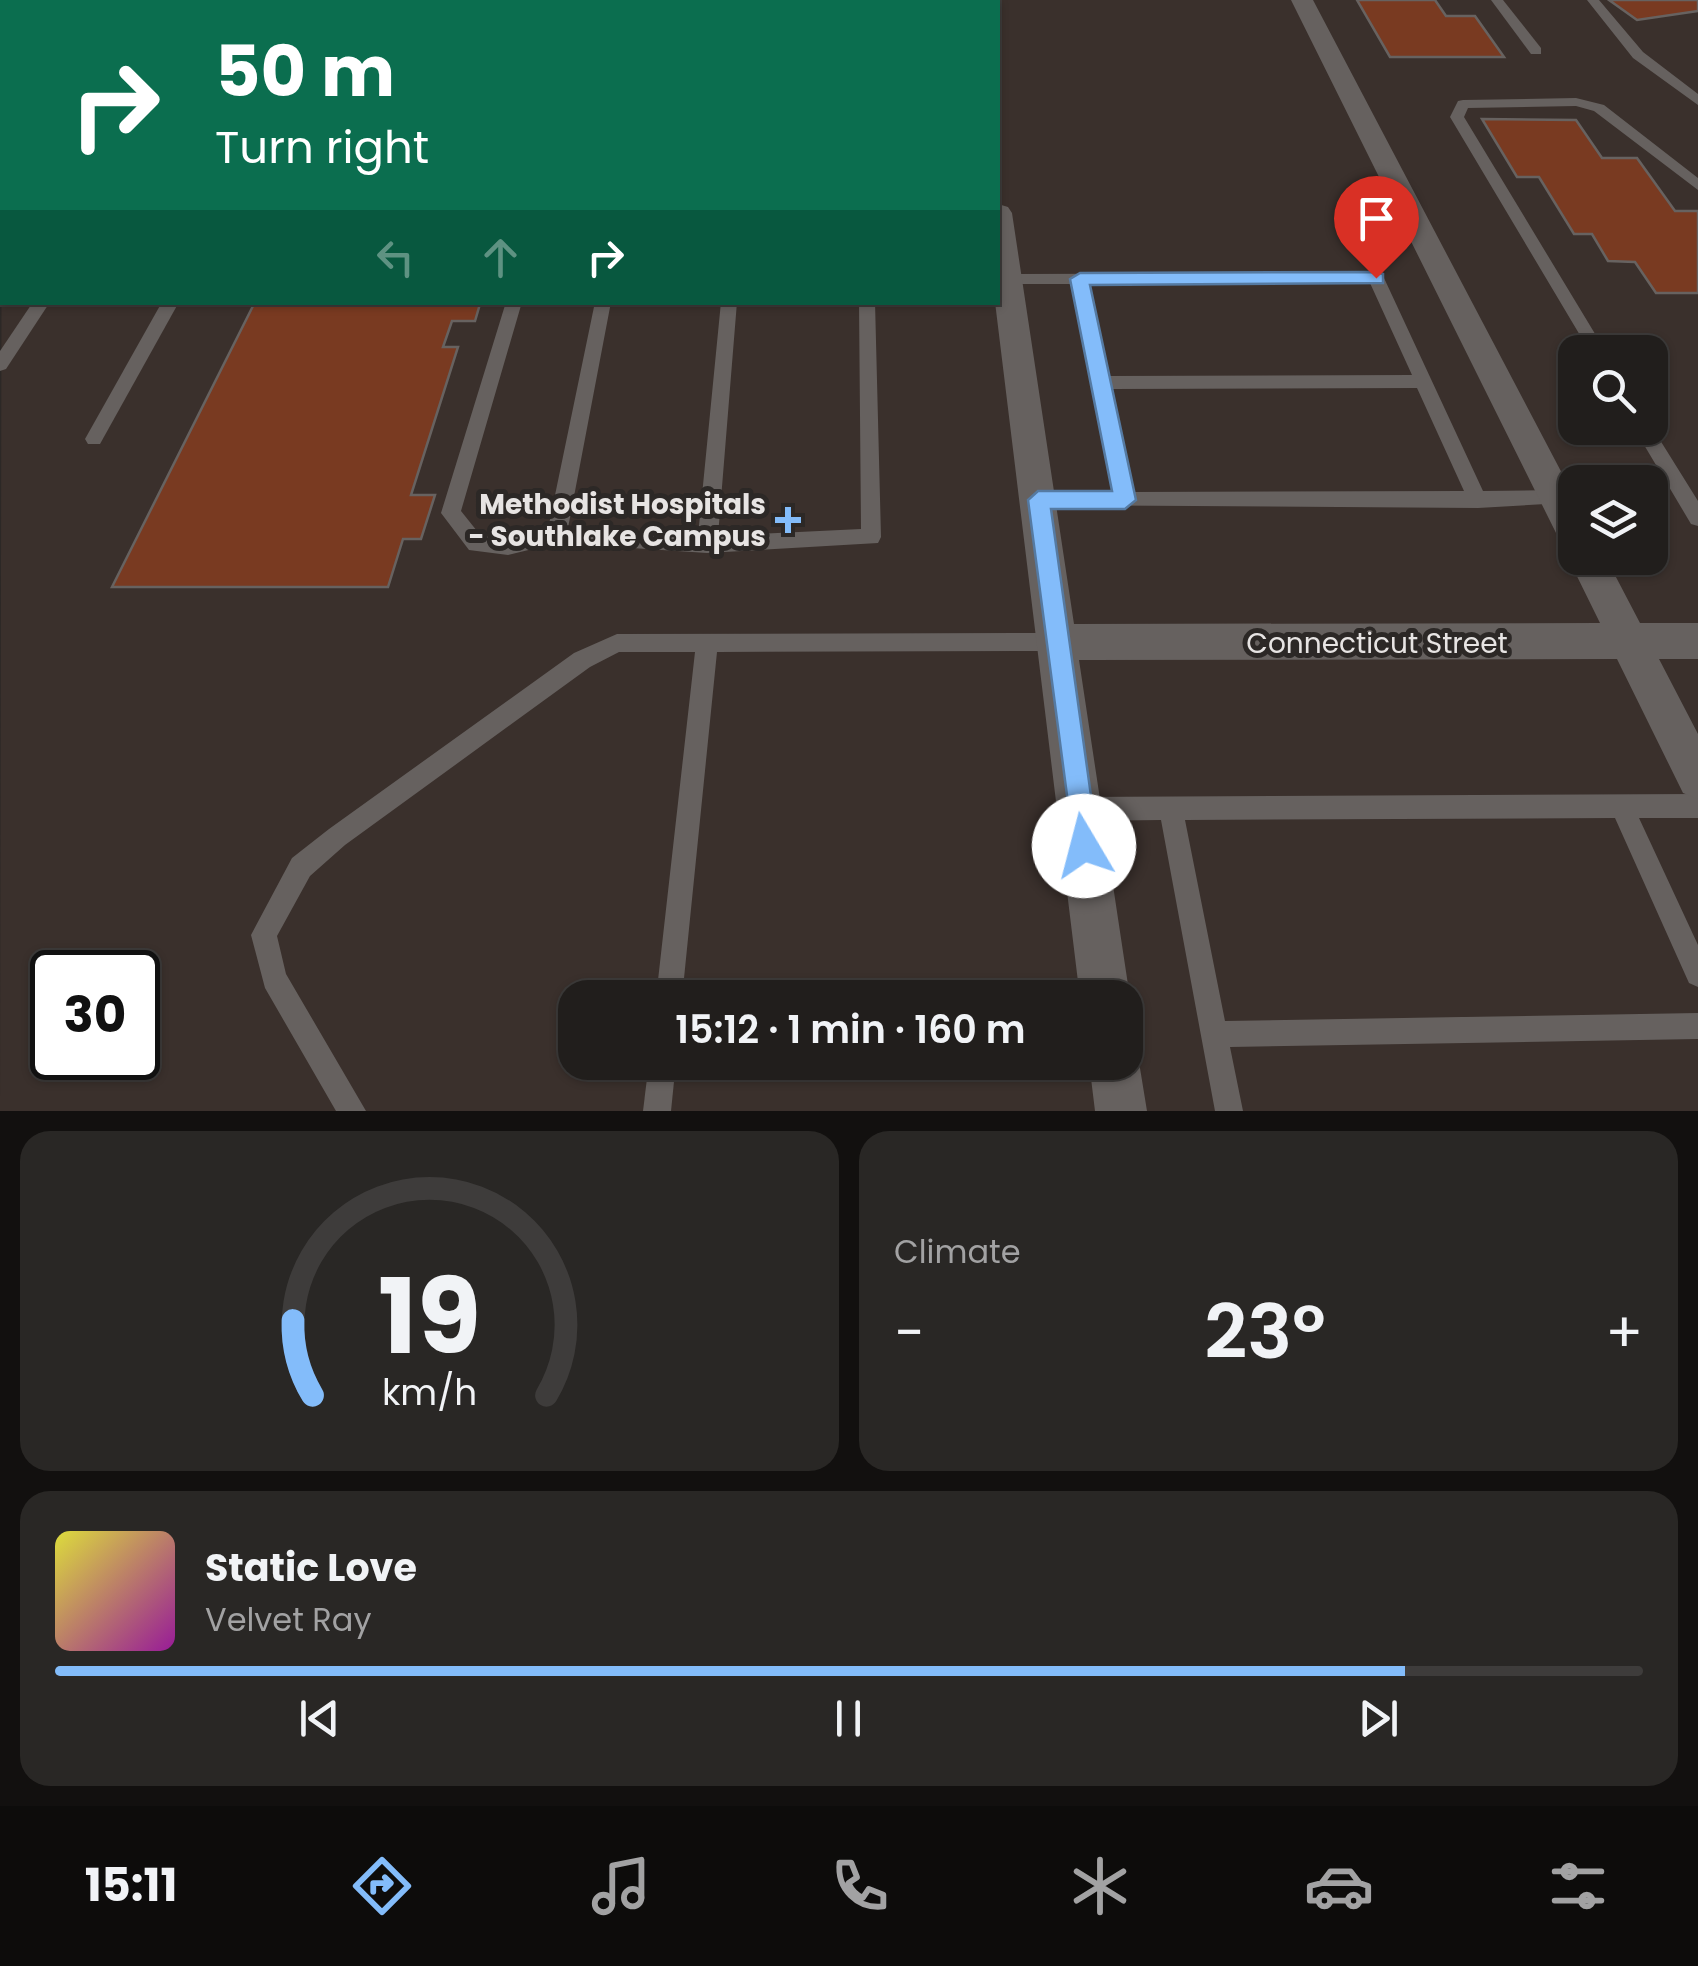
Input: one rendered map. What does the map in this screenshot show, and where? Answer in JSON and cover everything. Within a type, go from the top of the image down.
[{"type":"street","points":[[1302,0],[1558,502]]},
{"type":"street","points":[[1000,246],[1103,980]]},
{"type":"street","points":[[1596,575],[1698,778]]},
{"type":"street","name":"Connecticut Street","points":[[1056,642],[1698,642]]},
{"type":"street","points":[[1117,1080],[1121,1111]]},
{"type":"lane","points":[[1497,0],[1536,51]]},
{"type":"lane","points":[[1593,0],[1638,55],[1698,100]]},
{"type":"lane","points":[[1588,335],[1456,116],[1463,104],[1576,102],[1599,108],[1698,186]]},
{"type":"lane","points":[[1002,279],[1376,278],[1478,500]]},
{"type":"lane","points":[[1080,279],[1125,500]]},
{"type":"lane","points":[[0,365],[40,305]]},
{"type":"lane","points":[[94,439],[169,305]]},
{"type":"lane","points":[[513,305],[450,513],[476,544],[508,548],[557,534],[707,545],[871,537],[867,305]]},
{"type":"lane","points":[[557,534],[602,305]]},
{"type":"lane","points":[[707,545],[729,305]]},
{"type":"lane","points":[[1100,383],[1424,381]]},
{"type":"lane","points":[[1653,445],[1698,518]]},
{"type":"lane","points":[[1038,500],[1556,498]]},
{"type":"lane","points":[[352,1111],[274,979],[264,935],[301,867],[338,836],[582,660],[617,644],[1056,642]]},
{"type":"lane","points":[[672,980],[707,644]]},
{"type":"lane","points":[[1079,809],[1698,806]]},
{"type":"lane","points":[[1622,807],[1698,974]]},
{"type":"lane","points":[[1171,809],[1229,1111]]},
{"type":"lane","points":[[1214,1034],[1698,1026]]},
{"type":"lane","points":[[658,1111],[661,1080]]},
{"type":"shaded area","name":"Methodist Hospitals - Southlake Campus","points":[[1000,0],[1698,0],[1698,1111],[0,1111],[1,305],[1000,305]]},
{"type":"building","points":[[1357,0],[1435,0],[1446,16],[1475,16],[1504,57],[1390,57]]},
{"type":"building","points":[[1609,0],[1698,0],[1698,11],[1637,20]]},
{"type":"building","points":[[1482,119],[1576,120],[1602,158],[1637,158],[1675,211],[1698,211],[1698,293],[1656,293],[1635,262],[1608,261],[1592,234],[1574,234],[1539,177],[1517,177]]},
{"type":"building","points":[[253,305],[480,305],[475,321],[452,321],[443,347],[458,347],[411,495],[435,495],[421,539],[403,539],[388,587],[112,587]]},
{"type":"place","name":"Methodist Hospitals - Southlake Campus","points":[[788,520]]},
{"type":"route","points":[[1084,846],[1038,500],[1125,500],[1080,279],[1376,278]]}]
